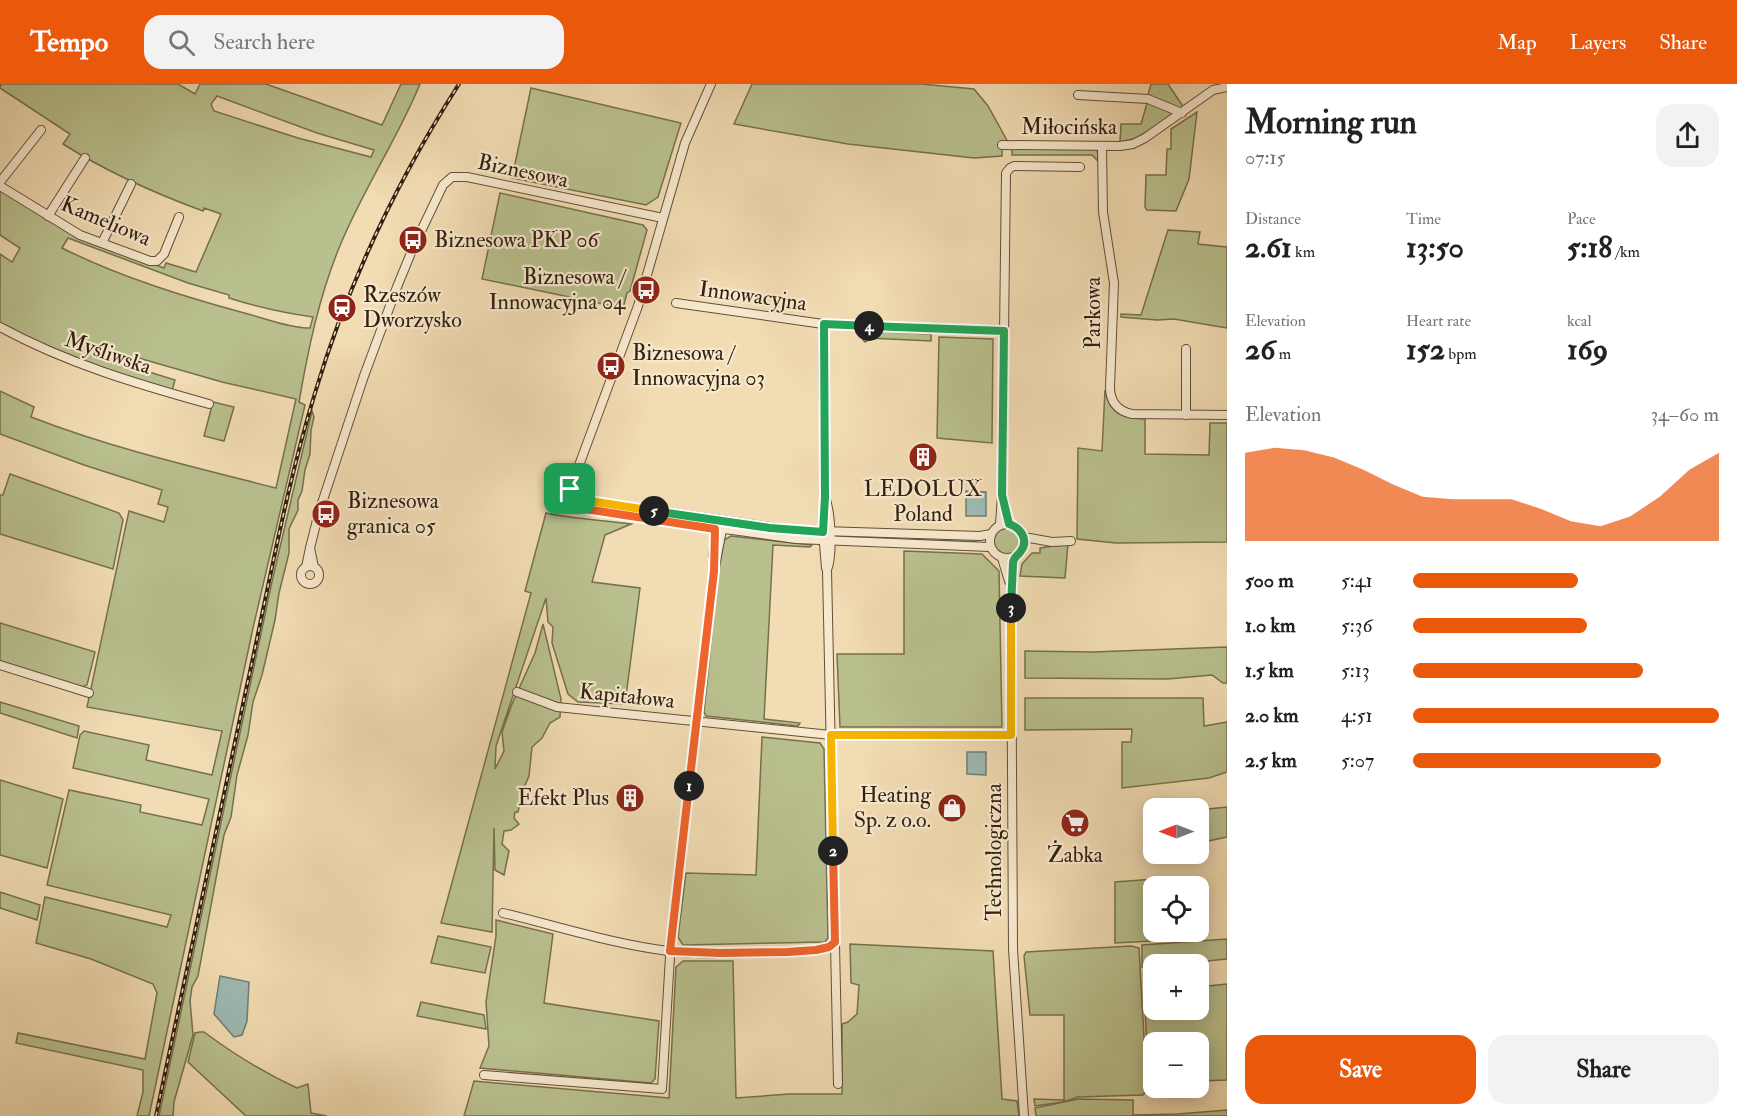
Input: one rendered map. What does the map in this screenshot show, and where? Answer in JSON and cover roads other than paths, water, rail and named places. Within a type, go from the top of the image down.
[{"type":"street","points":[[711,84],[685,143],[638,306],[570,489],[566,494],[567,499],[579,508],[785,538],[980,536],[991,534],[1000,525],[1009,524],[1018,528],[1024,537],[1023,549]]},
{"type":"street","name":"Miłocińska","points":[[1002,145],[1133,144],[1213,90],[1223,86]]},
{"type":"street","points":[[1078,95],[1148,99],[1182,113]]},
{"type":"street","points":[[0,184],[40,130]]},
{"type":"street","name":"Parkowa","points":[[1102,146],[1103,212],[1114,283],[1110,395],[1119,409],[1126,413],[1227,415]]},
{"type":"street","points":[[48,216],[85,158]]},
{"type":"street","points":[[1000,525],[1006,173],[1014,166],[1080,167]]},
{"type":"street","name":"Biznesowa","points":[[310,567],[310,548],[319,512],[397,287],[433,204],[447,180],[455,176],[467,177],[663,218]]},
{"type":"street","name":"Kameliowa","points":[[0,184],[80,235],[142,259],[157,261],[164,254],[179,217]]},
{"type":"street","points":[[102,243],[131,184]]},
{"type":"street","name":"Innowacyjna","points":[[676,303],[824,324],[1004,331]]},
{"type":"street","points":[[824,324],[825,497],[838,1084]]},
{"type":"street","name":"Myśliwska","points":[[0,327],[33,345],[104,374],[209,404]]},
{"type":"street","points":[[1186,349],[1186,415]]},
{"type":"street","points":[[570,489],[574,495],[583,500],[827,536],[990,547]]},
{"type":"street","points":[[1002,495],[1009,524]]},
{"type":"street","points":[[484,1075],[663,1089],[670,951],[720,520]]},
{"type":"street","points":[[991,534],[990,547],[1002,558],[1014,557],[1023,549],[1052,542],[1071,541]]},
{"type":"street","points":[[1024,537],[1052,542]]},
{"type":"street","name":"Technologiczna","points":[[1014,557],[1011,588],[1013,949],[1024,1116]]},
{"type":"street","name":"Technologiczna","points":[[1002,558],[1011,588]]},
{"type":"street","points":[[0,665],[89,693]]},
{"type":"street","name":"Kapitałowa","points":[[517,692],[551,706],[562,708],[831,735],[1011,735]]},
{"type":"street","points":[[503,913],[616,941],[670,951],[787,952],[816,950],[829,947],[835,942]]},
{"type":"water","points":[[966,491],[986,492],[986,516],[966,516]]},
{"type":"water","points":[[967,752],[986,752],[986,775],[967,774]]},
{"type":"water","points":[[220,976],[249,982],[247,1021],[242,1035],[234,1037],[214,1014]]},
{"type":"railway","points":[[156,1116],[278,541],[304,430],[328,352],[376,234],[415,158],[459,84]]},
{"type":"place","name":"Biznesowa PKP 06","points":[[413,240]]},
{"type":"place","name":"Biznesowa / Innowacyjna 04","points":[[646,290]]},
{"type":"place","name":"Rzeszów Dworzysko","points":[[342,308]]},
{"type":"place","name":"Biznesowa / Innowacyjna 03","points":[[611,366]]},
{"type":"place","name":"LEDOLUX Poland","points":[[923,457]]},
{"type":"place","name":"Biznesowa granica 05","points":[[326,514]]},
{"type":"place","name":"Efekt Plus","points":[[630,798]]},
{"type":"place","name":"Heating Sp. z o.o.","points":[[952,808]]},
{"type":"place","name":"Żabka","points":[[1075,823]]}]
